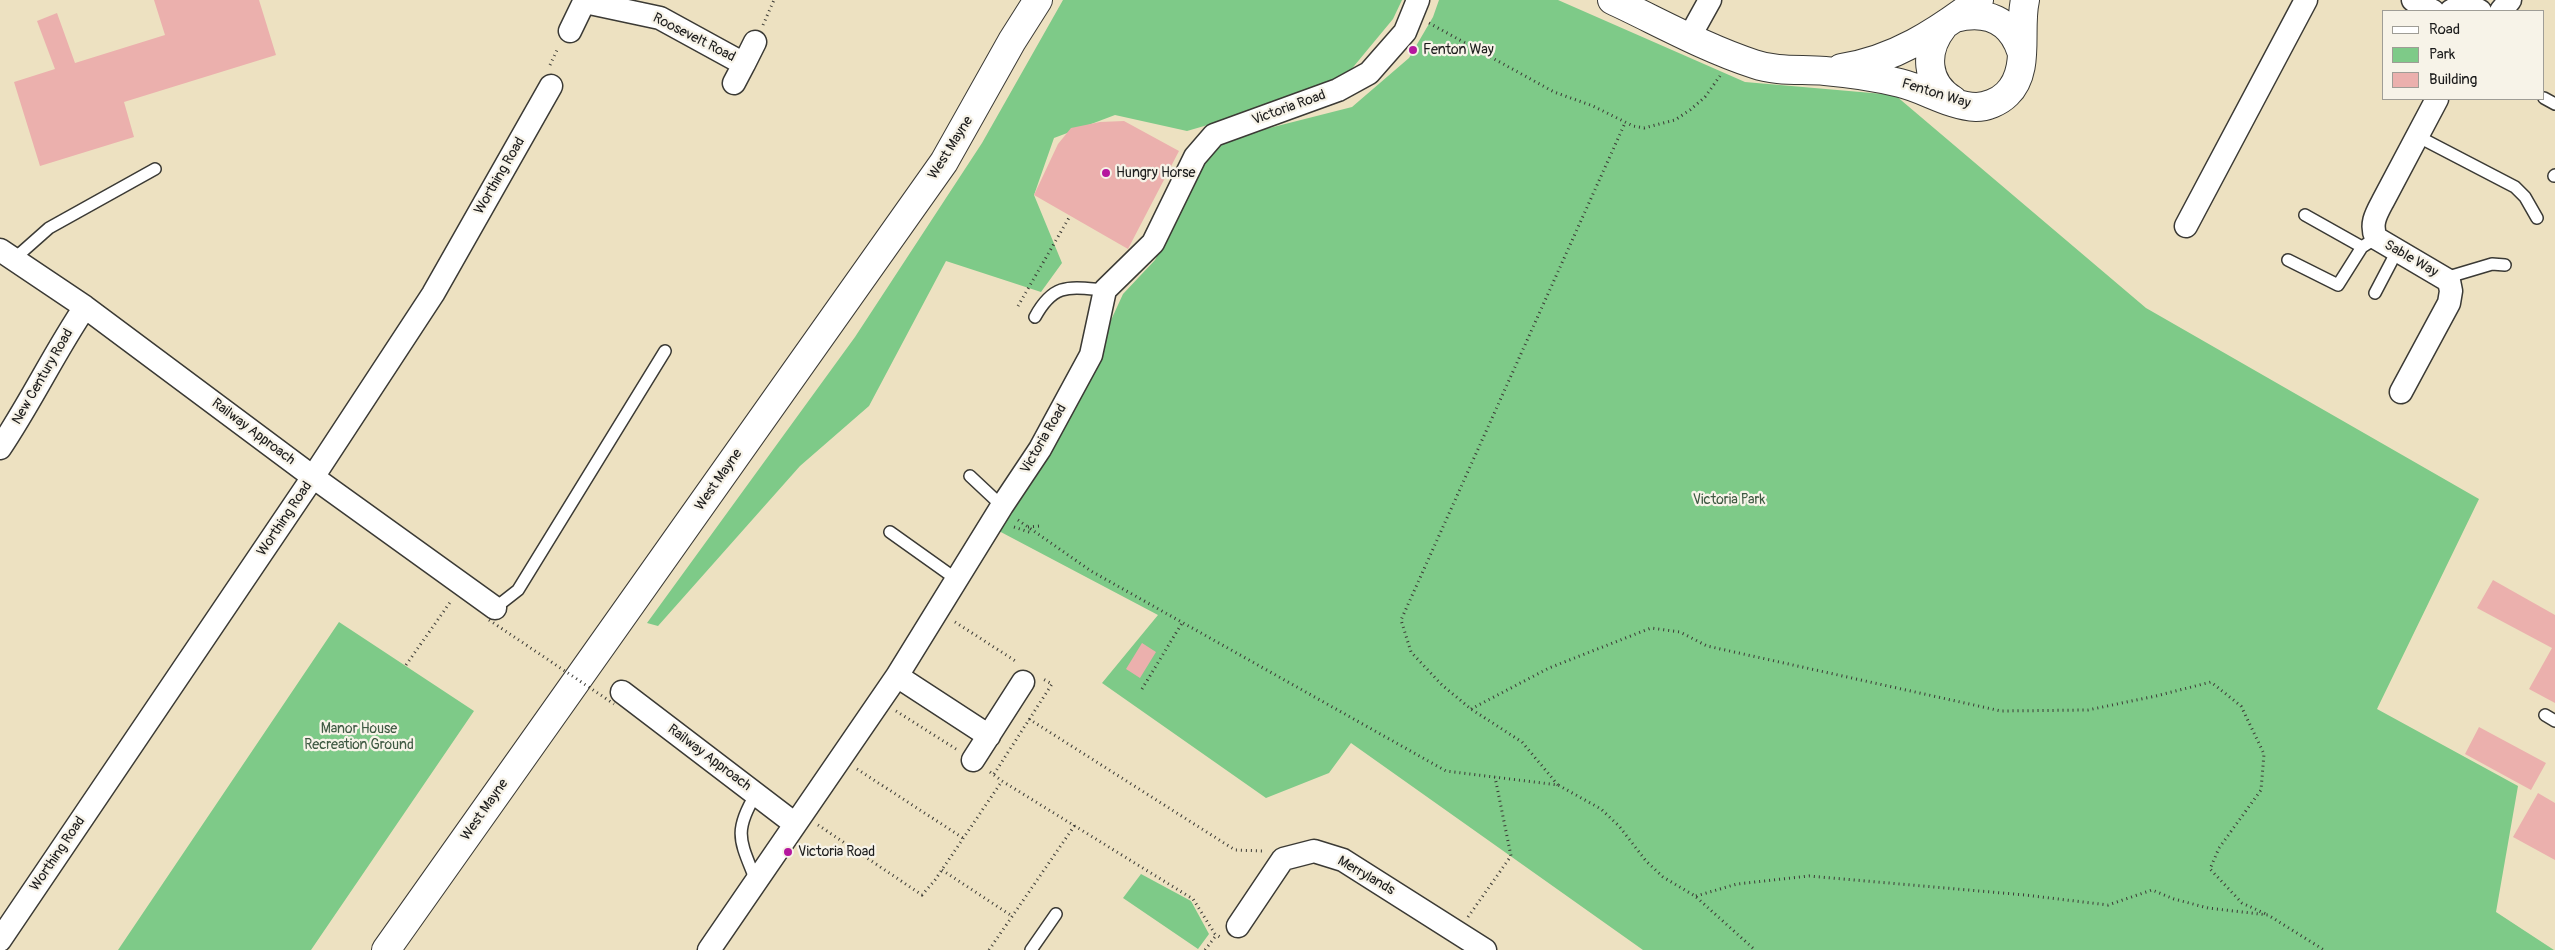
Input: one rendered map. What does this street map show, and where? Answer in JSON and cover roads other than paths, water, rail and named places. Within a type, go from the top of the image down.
[{"type":"main road","name":"West Mayne","points":[[386,950],[944,162],[1038,0]]},
{"type":"main road","name":"Fenton Way","points":[[1612,0],[1755,65],[1786,70],[1825,71],[1900,83],[1958,104],[1983,106],[1996,102],[2007,94],[2017,81],[2021,67],[2024,0]]},
{"type":"main road","name":"Fenton Way","points":[[1825,71],[1881,58],[1905,49],[1949,22],[1979,0]]},
{"type":"main road","points":[[1958,104],[1938,88],[1931,74],[1930,52],[1935,37],[1949,22],[1970,14],[1984,15],[1996,19],[2009,28],[2021,51]]},
{"type":"street","points":[[1690,36],[1710,0]]},
{"type":"street","points":[[2186,226],[2306,0]]},
{"type":"street","points":[[2412,0],[2431,10]]},
{"type":"street","points":[[2502,10],[2510,0]]},
{"type":"street","points":[[570,32],[585,1]]},
{"type":"street","name":"Roosevelt Road","points":[[585,1],[660,18],[739,73],[755,42]]},
{"type":"street","name":"Victoria Road","points":[[709,950],[898,676],[956,579],[1040,450],[1090,355],[1105,290],[1153,243],[1195,157],[1214,135],[1338,90],[1369,73],[1405,32],[1416,5]]},
{"type":"street","points":[[2453,10],[2462,6],[2478,10]]},
{"type":"street","name":"Worthing Road","points":[[0,940],[313,477],[433,294],[550,86]]},
{"type":"street","name":"Sable Way","points":[[2401,392],[2449,303],[2451,291],[2449,281],[2397,251],[2369,243],[2375,217],[2436,100]]},
{"type":"street","name":"Railway Approach","points":[[7,254],[85,307],[313,477],[463,585],[492,614]]},
{"type":"street","name":"New Century Road","points":[[0,448],[36,392],[59,346],[85,307]]},
{"type":"street","points":[[973,760],[1026,673]]},
{"type":"street","points":[[898,676],[989,736]]},
{"type":"street","name":"Railway Approach","points":[[618,698],[756,794],[799,819]]},
{"type":"street","name":"Merrylands","points":[[1230,932],[1283,859],[1314,851],[1343,860],[1485,950]]},
{"type":"lane","points":[[2417,136],[2515,187],[2525,197],[2537,218]]},
{"type":"lane","points":[[7,254],[49,228],[155,169]]},
{"type":"lane","points":[[2288,260],[2338,285],[2369,243],[2305,215]]},
{"type":"lane","points":[[2375,293],[2397,251]]},
{"type":"lane","points":[[2445,278],[2492,264],[2505,265]]},
{"type":"lane","points":[[1035,317],[1044,300],[1067,286],[1105,290]]},
{"type":"lane","points":[[492,614],[518,590],[665,351]]},
{"type":"lane","points":[[970,476],[1002,506]]},
{"type":"lane","points":[[890,532],[956,579]]},
{"type":"lane","points":[[756,794],[741,820],[741,842],[756,881]]},
{"type":"lane","points":[[1031,950],[1056,914]]},
{"type":"place","name":"Fenton Way","points":[[1413,50]]},
{"type":"place","name":"Hungry Horse","points":[[1106,173]]},
{"type":"place","name":"Victoria Road","points":[[788,852]]},
{"type":"park label","name":"Victoria Park","points":[[1729,500]]},
{"type":"park label","name":"Manor House Recreation Ground","points":[[359,738]]}]
